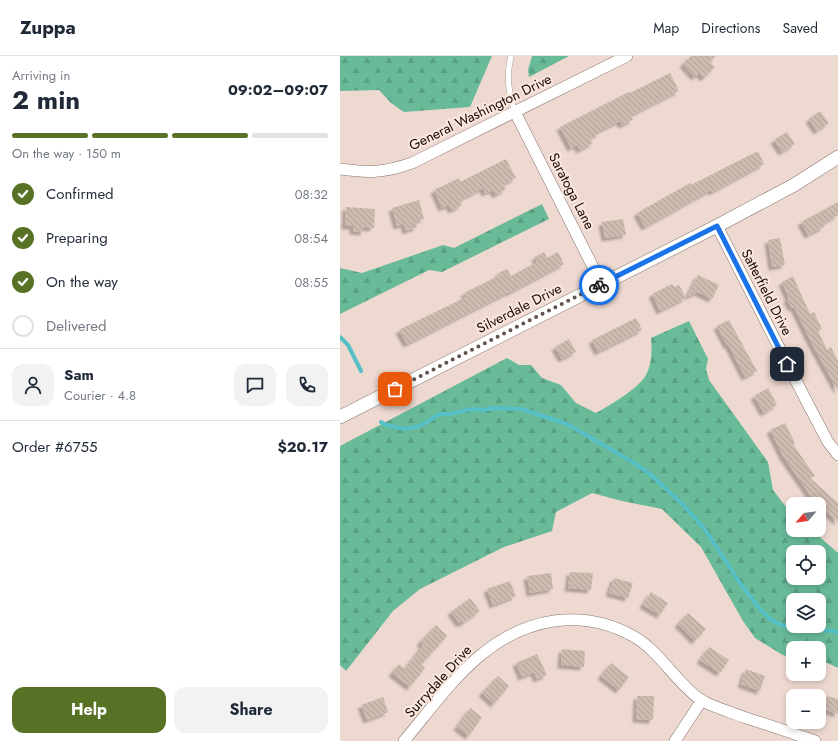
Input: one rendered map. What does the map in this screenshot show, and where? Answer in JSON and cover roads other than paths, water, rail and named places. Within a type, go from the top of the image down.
[{"type":"street","name":"General Washington Drive","points":[[340,169],[370,173],[395,169],[412,163],[627,56]]},
{"type":"street","name":"Saratoga Lane","points":[[515,112],[601,283]]},
{"type":"street","name":"Silverdale Drive","points":[[340,417],[601,283],[717,226],[794,185],[838,157]]},
{"type":"street","name":"Satterfield Drive","points":[[717,226],[812,412],[828,442],[838,455]]},
{"type":"street","name":"Surrydale Drive","points":[[404,741],[458,676],[474,660],[493,645],[508,635],[526,628],[564,619],[592,621],[616,628],[650,648],[686,688],[702,700],[724,710],[815,741]]},
{"type":"street","points":[[675,741],[702,700]]},
{"type":"lane","points":[[511,56],[508,81],[509,93],[515,112]]},
{"type":"waterway","points":[[340,337],[348,345],[361,371]]},
{"type":"waterway","points":[[381,422],[386,425],[404,429],[420,426],[440,414],[450,414],[472,409],[484,410],[493,408],[521,409],[567,424],[631,461],[650,474],[683,505],[704,528],[740,583],[769,618],[781,625],[838,632]]}]
